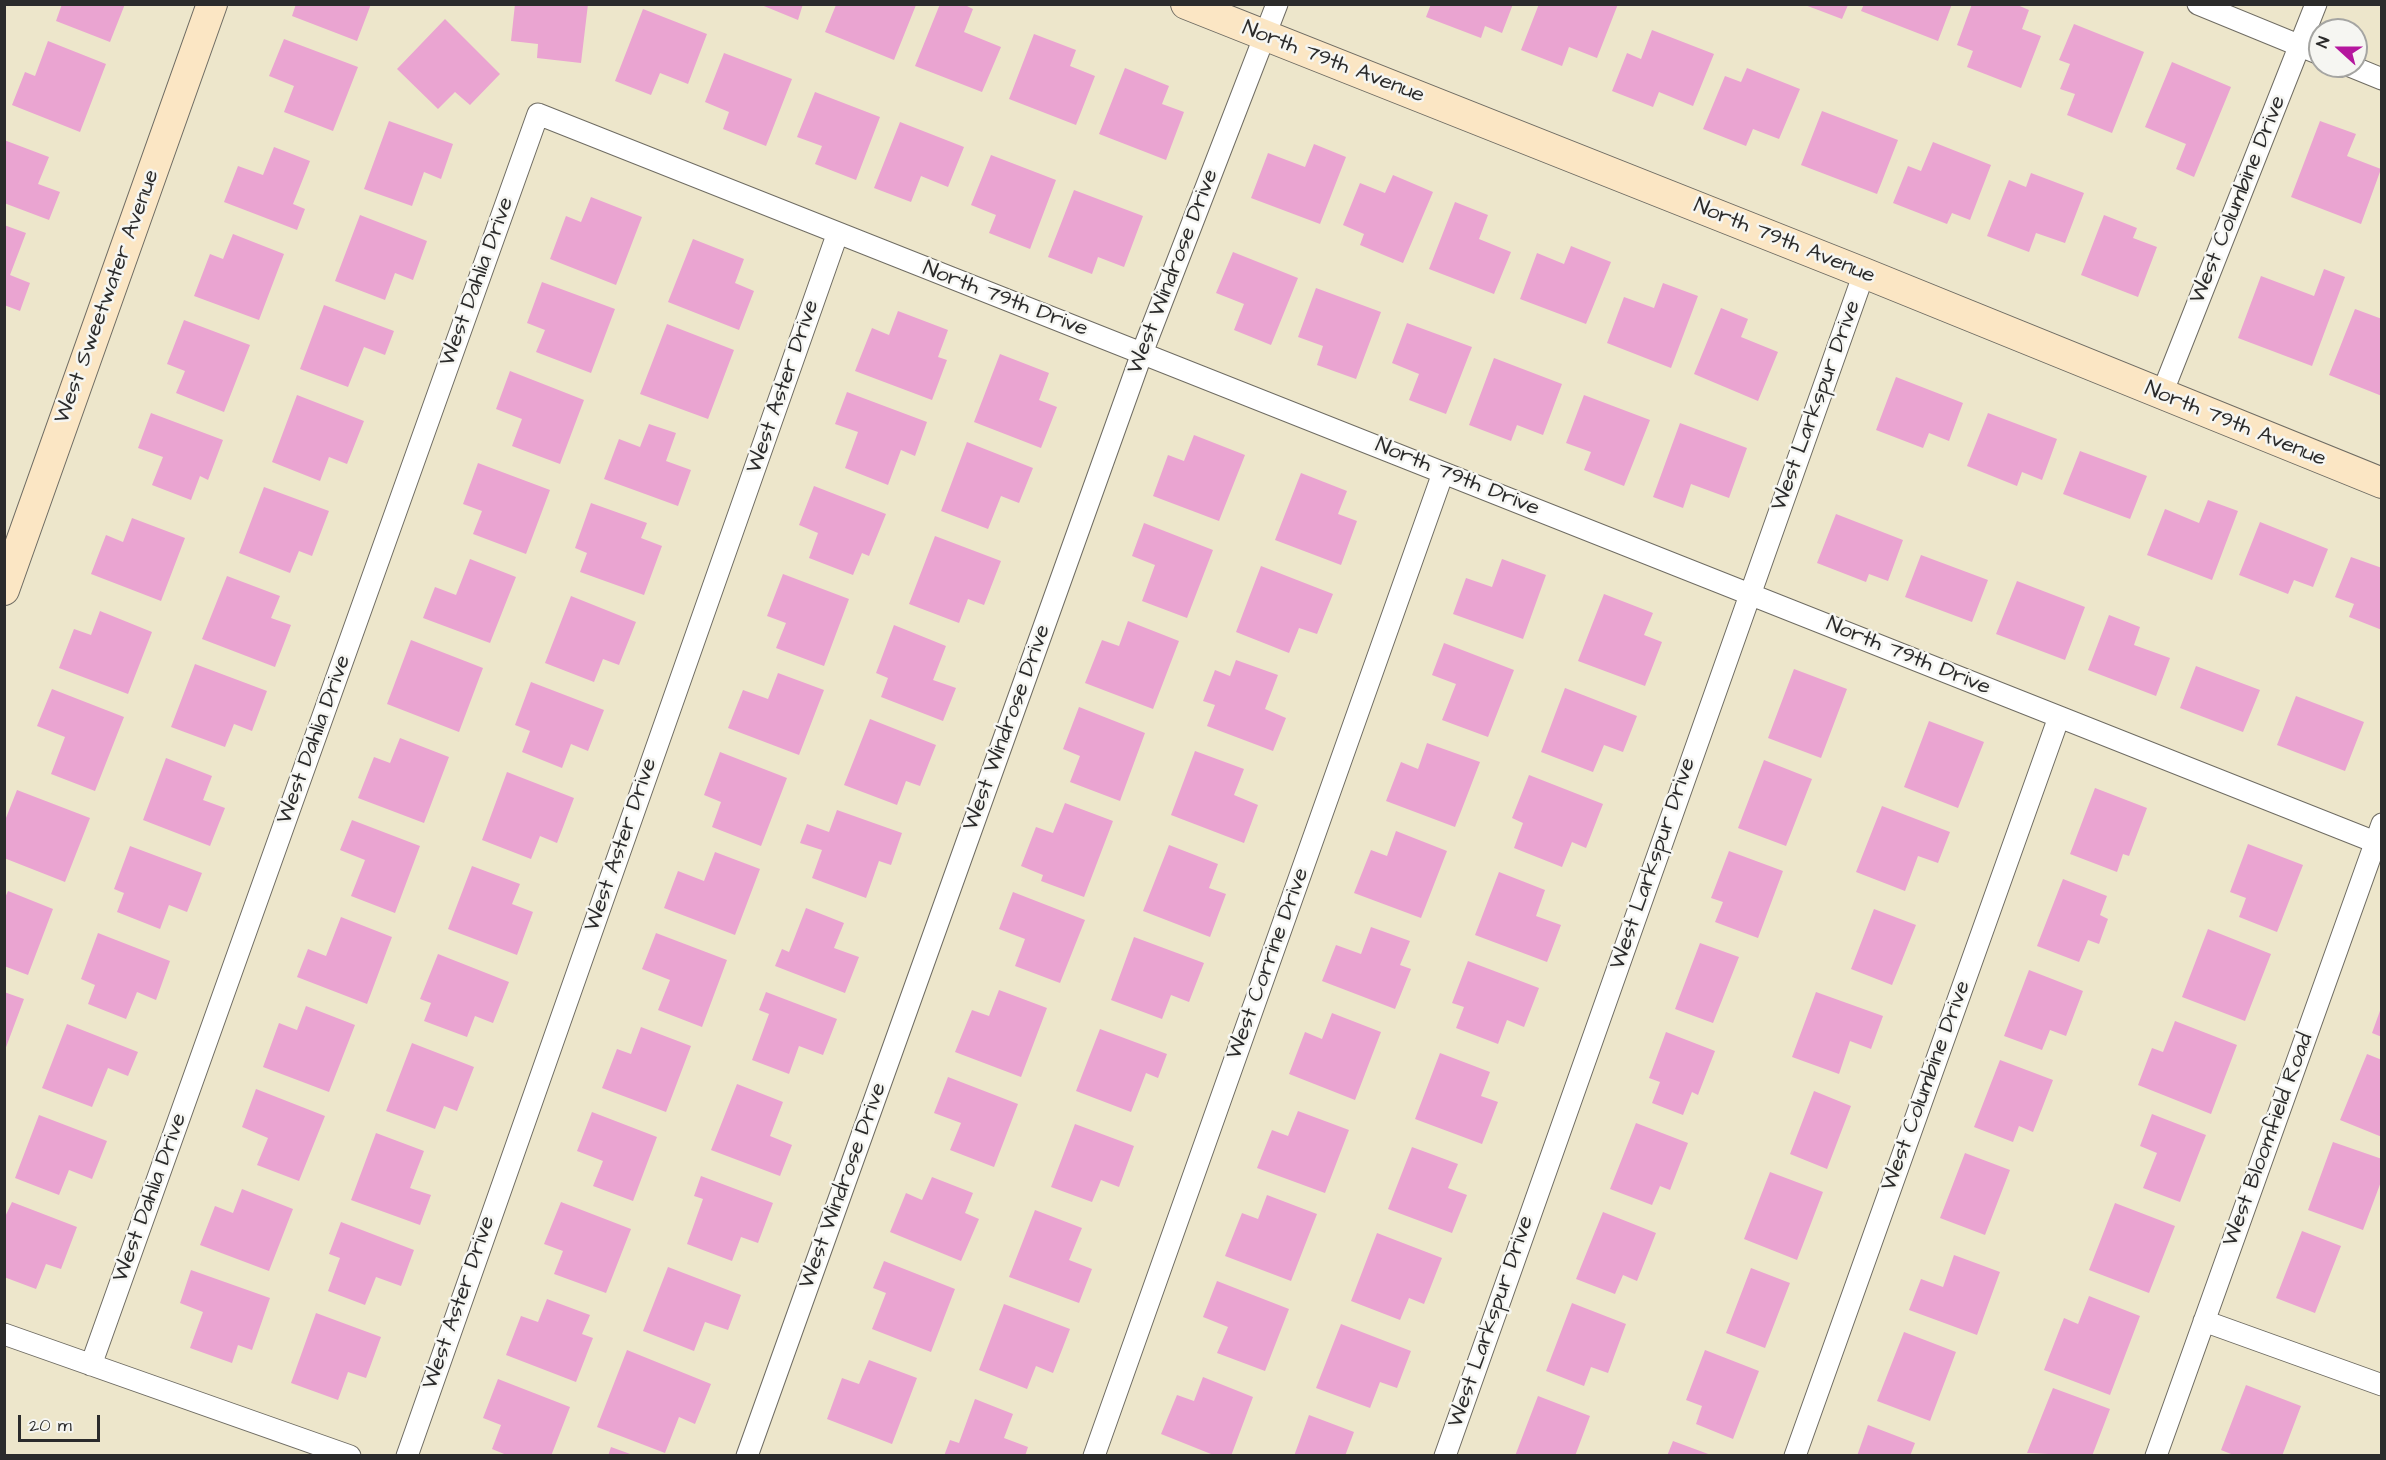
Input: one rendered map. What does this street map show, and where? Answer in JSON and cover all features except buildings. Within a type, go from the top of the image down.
[{"type":"street","name":"West Sweetwater Avenue","points":[[4,590],[212,4]]},
{"type":"street","name":"North 79th Avenue","points":[[1186,4],[1864,273],[2161,396],[2382,483]]},
{"type":"street","name":"West Windrose Drive","points":[[747,1455],[1142,353],[1277,4]]},
{"type":"street","points":[[2198,4],[2308,49]]},
{"type":"street","name":"West Columbine Drive","points":[[2161,396],[2308,57]]},
{"type":"street","points":[[2368,73],[2382,79]]},
{"type":"street","name":"North 79th Drive","points":[[538,114],[837,235],[1142,353],[2060,717],[2378,833]]},
{"type":"street","name":"West Dahlia Drive","points":[[91,1365],[538,114]]},
{"type":"street","name":"West Aster Drive","points":[[406,1455],[837,235]]},
{"type":"street","name":"West Larkspur Drive","points":[[1445,1455],[1864,273]]},
{"type":"street","name":"West Corrine Drive","points":[[1094,1455],[1443,473]]},
{"type":"street","name":"West Columbine Drive","points":[[1795,1455],[2060,717]]},
{"type":"street","name":"West Bloomfield Road","points":[[2156,1455],[2378,833]]},
{"type":"street","points":[[2204,1321],[2382,1384]]},
{"type":"street","points":[[4,1334],[350,1455]]}]
